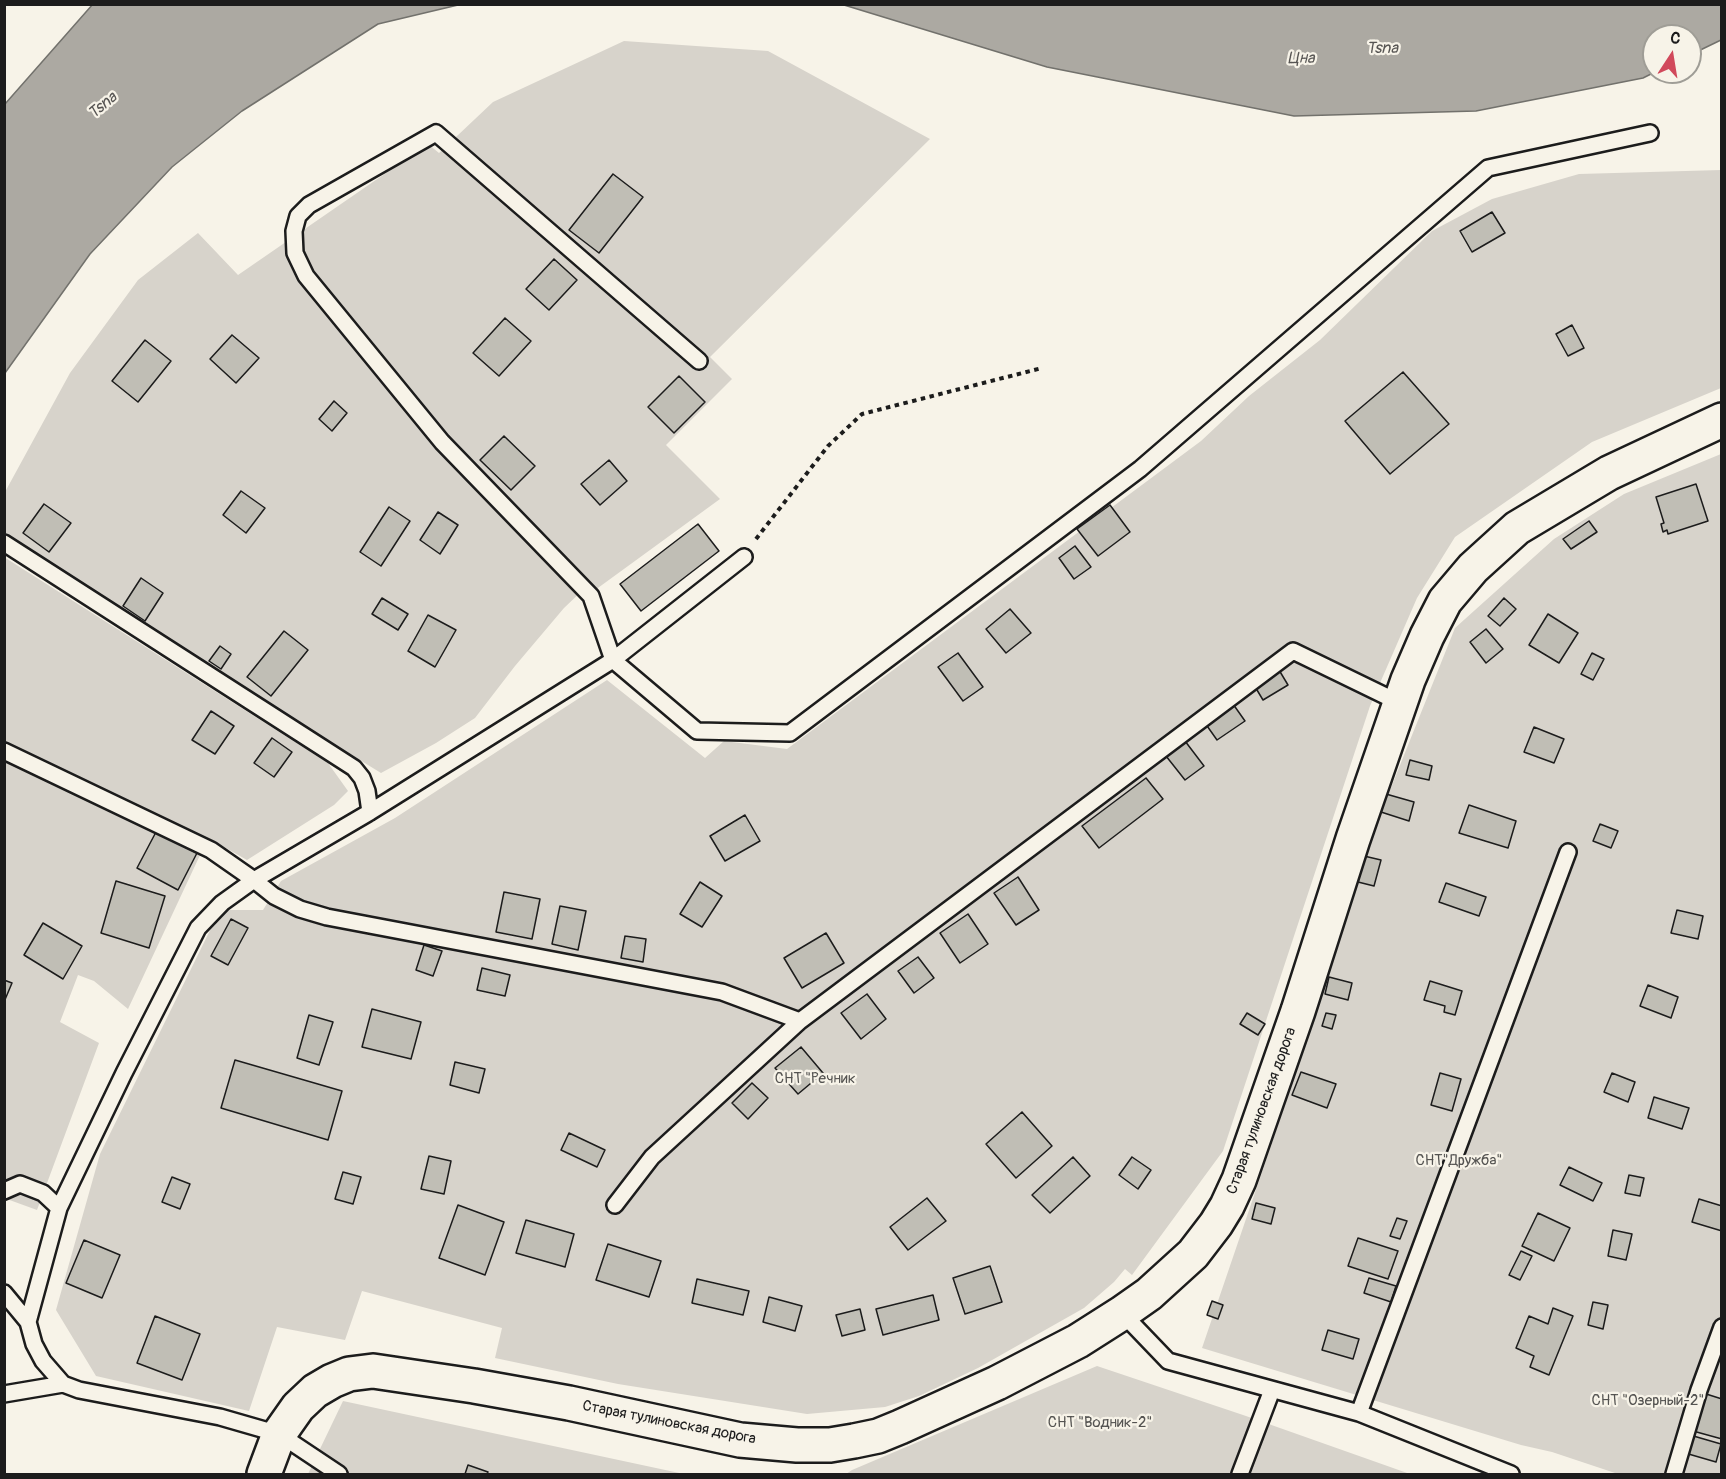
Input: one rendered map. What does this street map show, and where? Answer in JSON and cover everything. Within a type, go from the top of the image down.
[{"type":"street","name":"Старая тулиновская дорога","points":[[264,1474],[279,1434],[298,1407],[315,1391],[349,1374],[373,1371],[569,1403],[740,1440],[797,1445],[830,1445],[878,1436],[943,1409],[1078,1341],[1149,1294],[1193,1254],[1216,1224],[1239,1180],[1298,1011],[1353,839],[1400,703],[1427,636],[1445,601],[1473,568],[1517,528],[1609,473],[1722,420]]},
{"type":"lane","points":[[699,361],[436,133],[309,205],[298,216],[294,231],[295,253],[306,276],[442,442],[591,596],[613,660],[697,731],[790,733],[1140,469],[1488,168],[1650,133]]},
{"type":"lane","points":[[4,543],[354,768],[362,778],[367,791],[370,812]]},
{"type":"lane","points":[[28,1322],[59,1208],[124,1073],[198,928],[222,903],[254,880],[370,812],[613,660],[744,557]]},
{"type":"lane","points":[[615,1205],[652,1157],[800,1021],[1293,651],[1400,703]]},
{"type":"lane","points":[[4,751],[211,850],[274,896],[300,909],[327,917],[722,992],[800,1021]]},
{"type":"lane","points":[[1359,1413],[1568,852]]},
{"type":"lane","points":[[4,1191],[20,1184],[43,1194],[59,1208]]},
{"type":"lane","points":[[4,1293],[28,1322],[34,1344],[43,1361],[63,1384],[79,1390],[220,1417],[279,1434],[339,1474]]},
{"type":"lane","points":[[1122,1313],[1168,1361],[1359,1413],[1511,1474]]},
{"type":"lane","points":[[1674,1474],[1699,1390],[1722,1327]]},
{"type":"lane","points":[[4,1394],[63,1384]]},
{"type":"lane","points":[[1240,1474],[1272,1390]]},
{"type":"path","points":[[744,557],[828,446],[862,414],[1042,368]]},
{"type":"green space","points":[[624,41],[768,51],[930,139],[710,357],[732,379],[666,445],[720,499],[591,593],[586,587],[564,608],[475,718],[436,743],[381,773],[184,652],[5,534],[5,492],[70,373],[138,280],[198,233],[238,275],[428,144],[439,153],[493,102]]},
{"type":"green space","name":"СНТ \"Речник","points":[[1721,170],[1721,388],[1592,442],[1455,537],[1417,598],[1370,706],[1223,1151],[1132,1275],[1125,1269],[1114,1282],[1084,1308],[978,1368],[919,1396],[885,1407],[807,1414],[618,1384],[495,1358],[502,1328],[362,1291],[345,1340],[277,1327],[249,1411],[96,1376],[56,1310],[100,1154],[220,910],[263,910],[281,881],[395,818],[607,680],[705,758],[724,741],[787,749],[1201,441],[1249,396],[1320,340],[1432,231],[1492,199],[1579,174]]},
{"type":"green space","name":"СНТ\"Дружба\"","points":[[1721,454],[1721,1474],[1618,1474],[1552,1452],[1521,1445],[1202,1348],[1382,810],[1455,628],[1554,539],[1624,494]]},
{"type":"green space","points":[[4,557],[328,763],[348,791],[334,805],[247,860],[208,838],[128,1009],[94,981],[78,975],[60,1022],[99,1043],[37,1210],[4,1198]]},
{"type":"green space","name":"СНТ \"Водник-2\"","points":[[1097,1366],[1246,1416],[1410,1474],[846,1474]]},
{"type":"green space","points":[[343,1401],[684,1474],[308,1474]]},
{"type":"water","name":"Tsna","points":[[93,4],[458,5],[378,24],[242,111],[172,167],[90,254],[5,373],[5,104]]},
{"type":"water","name":"Цна","points":[[1721,4],[1721,40],[1702,49],[1702,24],[1642,24],[1642,78],[1476,111],[1294,116],[1047,67],[844,5]]},
{"type":"building","points":[[613,174],[643,197],[599,253],[569,230]]},
{"type":"building","points":[[1492,212],[1505,233],[1472,252],[1460,231]]},
{"type":"building","points":[[554,259],[577,280],[549,310],[526,289]]},
{"type":"building","points":[[505,318],[531,341],[499,376],[473,353]]},
{"type":"building","points":[[1572,325],[1584,348],[1568,356],[1556,334]]},
{"type":"building","points":[[232,335],[259,358],[236,383],[210,359]]},
{"type":"building","points":[[145,340],[171,361],[138,402],[112,381]]},
{"type":"building","points":[[1403,372],[1449,424],[1390,474],[1345,421]]},
{"type":"building","points":[[679,376],[705,402],[674,433],[648,407]]},
{"type":"building","points":[[334,401],[347,413],[332,431],[319,419]]},
{"type":"building","points":[[504,436],[535,466],[511,490],[480,460]]},
{"type":"building","points":[[609,460],[627,481],[600,505],[581,484]]},
{"type":"building","points":[[1696,484],[1708,521],[1668,534],[1667,530],[1663,532],[1661,524],[1664,523],[1656,497]]},
{"type":"building","points":[[241,491],[265,508],[246,533],[223,515]]},
{"type":"building","points":[[44,504],[71,523],[49,552],[23,533]]},
{"type":"building","points":[[1110,505],[1130,532],[1098,556],[1077,529]]},
{"type":"building","points":[[389,507],[410,521],[381,566],[360,552]]},
{"type":"building","points":[[438,512],[458,525],[440,554],[420,540]]},
{"type":"building","points":[[1589,521],[1597,532],[1571,549],[1563,539]]},
{"type":"building","points":[[698,524],[719,551],[641,611],[620,584]]},
{"type":"building","points":[[1075,546],[1091,567],[1074,579],[1059,558]]},
{"type":"building","points":[[141,578],[163,593],[145,621],[123,606]]},
{"type":"building","points":[[382,598],[408,614],[398,630],[372,614]]},
{"type":"building","points":[[1504,598],[1516,609],[1500,626],[1488,616]]},
{"type":"building","points":[[1010,609],[1031,633],[1006,653],[986,629]]},
{"type":"building","points":[[1548,614],[1578,633],[1559,663],[1529,645]]},
{"type":"building","points":[[428,615],[456,630],[435,667],[408,651]]},
{"type":"building","points":[[1486,629],[1503,649],[1486,663],[1470,642]]},
{"type":"building","points":[[284,631],[308,650],[271,696],[247,677]]},
{"type":"building","points":[[220,646],[231,654],[221,669],[209,661]]},
{"type":"building","points":[[958,653],[983,687],[963,701],[938,667]]},
{"type":"building","points":[[1592,653],[1604,659],[1593,680],[1581,674]]},
{"type":"building","points":[[1279,670],[1288,685],[1263,700],[1254,685]]},
{"type":"building","points":[[1233,704],[1245,721],[1217,740],[1205,723]]},
{"type":"building","points":[[211,711],[234,726],[215,754],[192,740]]},
{"type":"building","points":[[1534,727],[1564,739],[1554,763],[1524,752]]},
{"type":"building","points":[[272,738],[292,752],[274,777],[254,763]]},
{"type":"building","points":[[1185,741],[1204,766],[1185,780],[1166,756]]},
{"type":"building","points":[[1410,760],[1432,766],[1429,780],[1406,775]]},
{"type":"building","points":[[1146,778],[1163,799],[1099,848],[1082,826]]},
{"type":"building","points":[[1386,794],[1414,802],[1409,821],[1381,812]]},
{"type":"building","points":[[1469,805],[1516,821],[1508,848],[1459,833]]},
{"type":"building","points":[[745,815],[760,841],[725,861],[710,836]]},
{"type":"building","points":[[1600,824],[1618,831],[1611,848],[1593,841]]},
{"type":"building","points":[[156,832],[197,853],[178,890],[137,868]]},
{"type":"building","points":[[1364,856],[1381,860],[1374,886],[1358,882]]},
{"type":"building","points":[[1018,877],[1039,910],[1016,925],[994,893]]},
{"type":"building","points":[[116,881],[165,896],[149,948],[101,933]]},
{"type":"building","points":[[700,882],[722,896],[702,927],[680,914]]},
{"type":"building","points":[[1446,883],[1486,897],[1479,916],[1439,902]]},
{"type":"building","points":[[504,892],[540,899],[532,939],[496,932]]},
{"type":"building","points":[[560,906],[586,911],[578,950],[552,944]]},
{"type":"building","points":[[1677,910],[1703,916],[1698,939],[1671,933]]},
{"type":"building","points":[[968,914],[988,944],[960,963],[940,933]]},
{"type":"building","points":[[231,919],[248,928],[228,965],[211,956]]},
{"type":"building","points":[[43,923],[82,946],[63,979],[24,955]]},
{"type":"building","points":[[826,933],[844,963],[802,988],[784,958]]},
{"type":"building","points":[[625,936],[646,939],[643,962],[621,958]]},
{"type":"building","points":[[424,945],[442,951],[433,976],[416,970]]},
{"type":"building","points":[[918,957],[934,978],[914,993],[898,971]]},
{"type":"building","points":[[482,968],[510,975],[505,996],[477,990]]},
{"type":"building","points":[[1329,977],[1352,983],[1348,1000],[1325,994]]},
{"type":"building","points":[[4,980],[12,983],[4,1002]]},
{"type":"building","points":[[1430,981],[1462,991],[1455,1015],[1444,1012],[1445,1006],[1424,1000]]},
{"type":"building","points":[[1648,985],[1678,997],[1671,1018],[1640,1006]]},
{"type":"building","points":[[867,994],[886,1019],[861,1039],[841,1013]]},
{"type":"building","points":[[372,1009],[421,1022],[411,1059],[362,1047]]},
{"type":"building","points":[[1247,1013],[1265,1024],[1258,1035],[1240,1024]]},
{"type":"building","points":[[1326,1013],[1336,1015],[1332,1029],[1322,1026]]},
{"type":"building","points":[[309,1015],[333,1022],[319,1065],[297,1058]]},
{"type":"building","points":[[801,1047],[823,1073],[798,1094],[775,1068]]},
{"type":"building","points":[[235,1060],[342,1091],[328,1140],[221,1108]]},
{"type":"building","points":[[455,1062],[485,1069],[479,1093],[450,1085]]},
{"type":"building","points":[[1301,1072],[1336,1084],[1327,1108],[1292,1095]]},
{"type":"building","points":[[1440,1073],[1461,1079],[1452,1111],[1431,1105]]},
{"type":"building","points":[[1612,1073],[1635,1082],[1628,1102],[1604,1092]]},
{"type":"building","points":[[752,1083],[768,1098],[748,1119],[732,1103]]},
{"type":"building","points":[[1654,1097],[1689,1108],[1682,1129],[1648,1118]]},
{"type":"building","points":[[1022,1112],[1052,1146],[1016,1178],[986,1144]]},
{"type":"building","points":[[569,1133],[605,1150],[597,1167],[561,1150]]},
{"type":"building","points":[[429,1156],[451,1161],[444,1194],[421,1189]]},
{"type":"building","points":[[1073,1157],[1090,1176],[1050,1213],[1032,1195]]},
{"type":"building","points":[[1132,1157],[1151,1170],[1138,1189],[1119,1175]]},
{"type":"building","points":[[1569,1167],[1602,1183],[1593,1201],[1560,1185]]},
{"type":"building","points":[[343,1172],[361,1177],[353,1204],[335,1199]]},
{"type":"building","points":[[1629,1175],[1644,1178],[1640,1196],[1625,1193]]},
{"type":"building","points":[[172,1177],[190,1184],[180,1209],[162,1202]]},
{"type":"building","points":[[927,1198],[946,1221],[908,1250],[890,1227]]},
{"type":"building","points":[[1699,1199],[1722,1206],[1722,1231],[1692,1222]]},
{"type":"building","points":[[1256,1203],[1275,1208],[1271,1224],[1252,1219]]},
{"type":"building","points":[[458,1205],[504,1222],[485,1275],[439,1258]]},
{"type":"building","points":[[1538,1213],[1570,1228],[1554,1261],[1522,1246]]},
{"type":"building","points":[[1397,1218],[1407,1221],[1400,1239],[1390,1236]]},
{"type":"building","points":[[526,1220],[574,1234],[565,1267],[516,1253]]},
{"type":"building","points":[[1613,1230],[1632,1234],[1626,1260],[1608,1256]]},
{"type":"building","points":[[1358,1238],[1398,1251],[1388,1279],[1348,1266]]},
{"type":"building","points":[[84,1240],[120,1255],[102,1298],[66,1283]]},
{"type":"building","points":[[608,1244],[661,1261],[649,1297],[596,1280]]},
{"type":"building","points":[[1521,1251],[1532,1256],[1520,1280],[1509,1275]]},
{"type":"building","points":[[990,1266],[1002,1302],[965,1314],[953,1278]]},
{"type":"building","points":[[1369,1278],[1396,1286],[1391,1302],[1364,1293]]},
{"type":"building","points":[[697,1279],[749,1291],[743,1315],[692,1303]]},
{"type":"building","points":[[933,1295],[939,1320],[883,1335],[876,1309]]},
{"type":"building","points":[[769,1297],[802,1306],[795,1331],[763,1322]]},
{"type":"building","points":[[1212,1301],[1223,1305],[1218,1319],[1207,1315]]},
{"type":"building","points":[[1593,1302],[1608,1305],[1603,1329],[1588,1325]]},
{"type":"building","points":[[1553,1308],[1573,1316],[1549,1375],[1530,1367],[1534,1356],[1516,1348],[1529,1316],[1548,1324]]},
{"type":"building","points":[[860,1309],[865,1330],[842,1336],[836,1315]]},
{"type":"building","points":[[155,1316],[200,1334],[182,1380],[137,1363]]},
{"type":"building","points":[[1328,1330],[1359,1339],[1353,1359],[1322,1350]]},
{"type":"building","points":[[1703,1393],[1722,1399],[1722,1439],[1693,1431]]},
{"type":"building","points":[[1690,1435],[1721,1444],[1716,1462],[1685,1453]]},
{"type":"building","points":[[468,1465],[488,1472],[487,1474],[465,1474]]},
{"type":"park label","name":"СНТ \"Озерный-2\"","points":[[1648,1401]]}]
